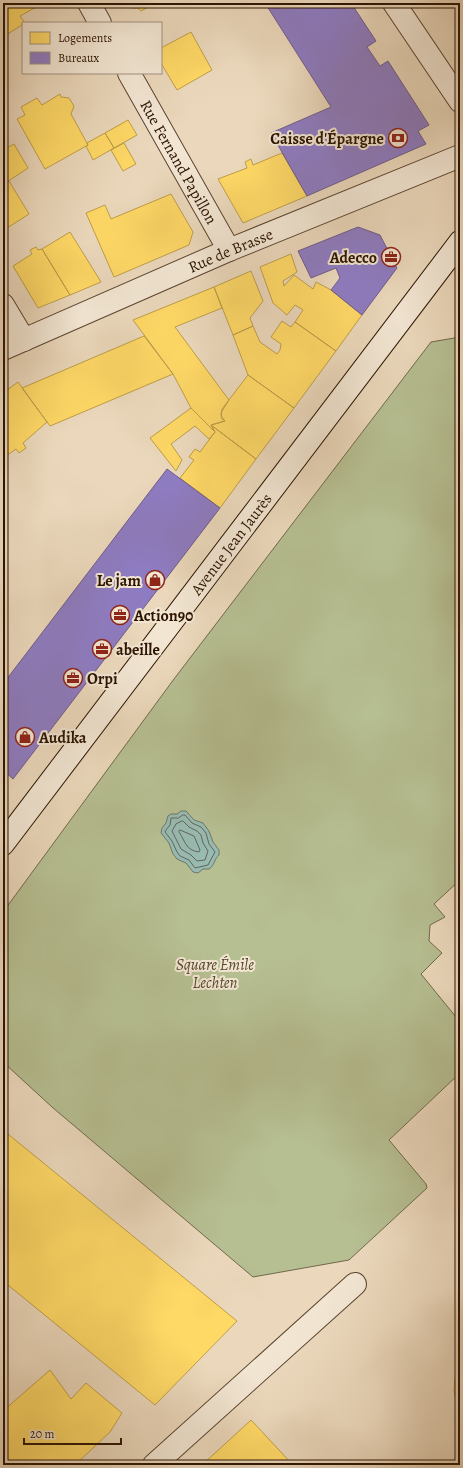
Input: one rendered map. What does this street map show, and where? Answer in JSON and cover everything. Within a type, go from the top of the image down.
[{"type":"street","points":[[89,3],[99,22]]},
{"type":"street","points":[[394,3],[460,101]]},
{"type":"street","name":"Rue Fernand Papillon","points":[[130,74],[229,250]]},
{"type":"street","name":"Rue de Brasse","points":[[3,349],[229,250],[460,156]]},
{"type":"street","name":"Avenue Jean Jaurès","points":[[3,844],[460,242]]},
{"type":"street","points":[[3,305],[24,340]]},
{"type":"street","points":[[154,1465],[355,1284]]},
{"type":"green space","name":"Square Émile Lechten","points":[[460,337],[460,880],[434,904],[445,917],[430,925],[429,941],[442,953],[421,974],[460,1022],[460,1073],[389,1140],[426,1184],[427,1188],[349,1260],[253,1277],[52,1107],[3,1062],[3,912],[174,679],[431,342]]},
{"type":"water","points":[[181,811],[186,811],[194,820],[203,823],[219,850],[219,855],[209,869],[203,869],[198,873],[193,872],[186,863],[177,859],[173,854],[169,843],[161,833],[168,816],[171,814],[177,814]]},
{"type":"building: Logements","points":[[3,3],[39,3],[40,5],[20,16],[24,22],[22,22],[22,25],[6,35],[3,30]]},
{"type":"building: Logements","points":[[129,3],[155,3],[141,11],[138,8],[131,8]]},
{"type":"building: Logements","points":[[191,32],[212,70],[177,90],[162,65],[162,47]]},
{"type":"building: Logements","points":[[60,94],[61,97],[69,98],[74,106],[71,114],[88,145],[45,169],[17,119],[25,115],[21,107],[37,98],[42,105]]},
{"type":"building: Logements","points":[[128,120],[137,135],[114,148],[105,133]]},
{"type":"building: Logements","points":[[105,133],[114,148],[93,160],[86,146],[88,145],[87,143]]},
{"type":"building: Logements","points":[[124,143],[136,164],[123,171],[111,150]]},
{"type":"building: Logements","points":[[14,144],[28,168],[4,184],[3,150]]},
{"type":"building: Logements","points":[[282,153],[307,196],[243,223],[218,179],[247,168],[245,162],[251,159],[253,165]]},
{"type":"building: Logements","points":[[9,181],[29,214],[7,228],[3,222],[3,184]]},
{"type":"building: Logements","points":[[171,194],[193,232],[189,245],[114,277],[86,213],[105,205],[111,219]]},
{"type":"building: Logements","points":[[70,232],[101,282],[70,295],[42,249]]},
{"type":"building: Logements","points":[[36,247],[38,250],[42,249],[70,295],[38,308],[13,266],[32,254],[30,250]]},
{"type":"building: Logements","points":[[291,254],[297,272],[283,281],[284,286],[294,275],[313,289],[316,282],[331,290],[362,315],[336,351],[295,322],[303,310],[295,305],[287,315],[273,303],[260,267]]},
{"type":"building: Logements","points":[[251,271],[263,301],[250,318],[253,326],[233,335],[214,287]]},
{"type":"building: Logements","points":[[214,287],[222,308],[175,327],[229,400],[221,413],[222,419],[225,421],[211,425],[215,432],[191,408],[173,374],[133,320]]},
{"type":"building: Logements","points":[[282,321],[291,327],[295,322],[336,351],[294,408],[248,375],[233,335],[253,326],[260,342],[277,354],[280,350],[281,344],[271,337]]},
{"type":"building: Logements","points":[[144,336],[173,374],[50,426],[22,388]]},
{"type":"building: Logements","points":[[248,375],[294,408],[256,459],[211,425],[225,421],[221,416],[222,409]]},
{"type":"building: Logements","points":[[18,382],[47,422],[23,443],[26,448],[19,453],[16,449],[3,458],[3,393]]},
{"type":"building: Logements","points":[[191,408],[215,432],[209,439],[195,426],[171,444],[182,460],[176,471],[150,438]]},
{"type":"building: Logements","points":[[211,425],[256,459],[220,508],[180,478],[194,460],[189,457],[195,449],[200,452],[215,432]]},
{"type":"building: Logements","points":[[3,1130],[237,1321],[155,1405],[3,1281]]},
{"type":"building: Logements","points":[[50,1370],[71,1399],[86,1383],[122,1413],[110,1432],[75,1465],[3,1465],[3,1411]]},
{"type":"building: Logements","points":[[455,1378],[460,1378],[460,1420],[454,1391]]},
{"type":"building: Logements","points":[[251,1420],[293,1465],[202,1465]]},
{"type":"building: Bureaux","points":[[265,3],[351,3],[376,41],[367,47],[380,66],[388,61],[429,125],[418,131],[426,144],[307,196],[271,133],[331,107]]},
{"type":"building: Bureaux","points":[[358,227],[380,235],[397,268],[362,315],[331,290],[340,278],[336,268],[311,278],[298,251]]},
{"type":"building: Bureaux","points":[[167,469],[220,508],[13,779],[3,770],[3,684]]},
{"type":"place","name":"Caisse d'Épargne","points":[[398,138]]},
{"type":"place","name":"Adecco","points":[[391,257]]},
{"type":"place","name":"Le jam","points":[[155,580]]},
{"type":"place","name":"Action90","points":[[120,615]]},
{"type":"place","name":"abeille","points":[[102,649]]},
{"type":"place","name":"Orpi","points":[[73,678]]},
{"type":"place","name":"Audika","points":[[25,737]]}]
